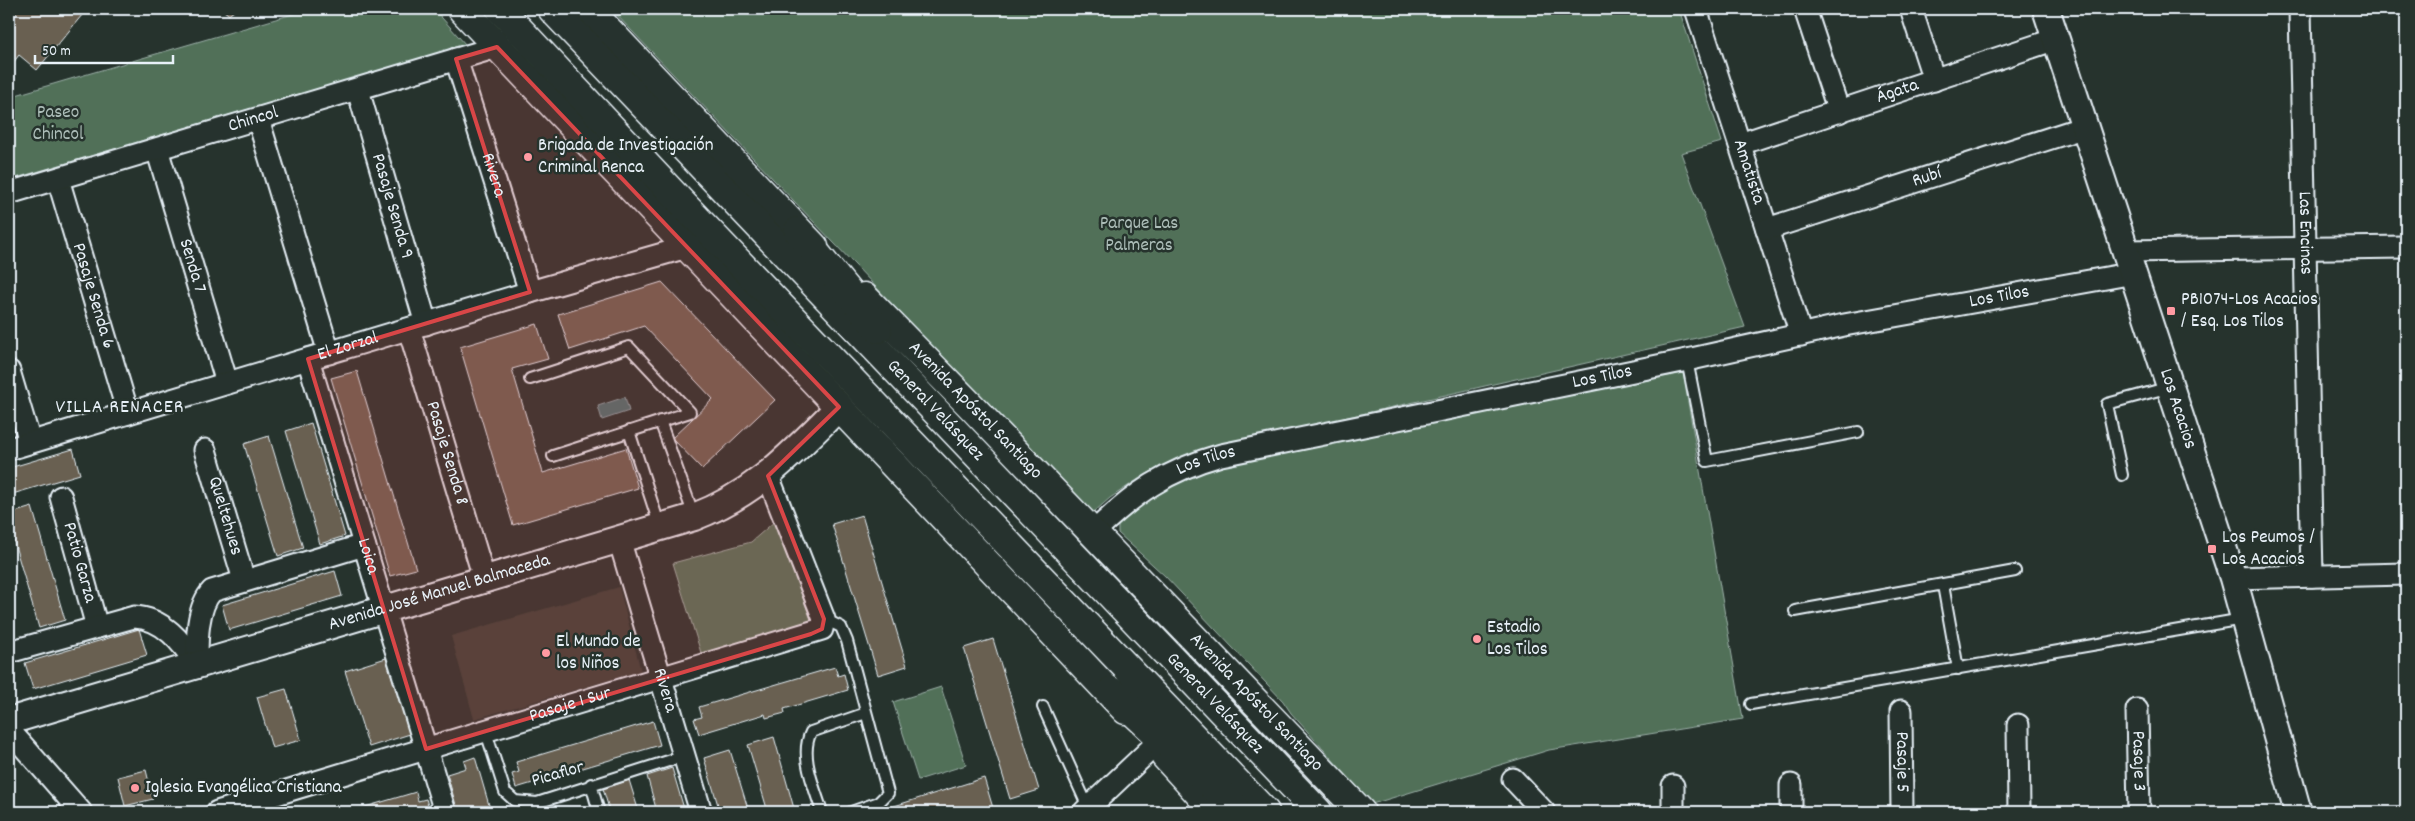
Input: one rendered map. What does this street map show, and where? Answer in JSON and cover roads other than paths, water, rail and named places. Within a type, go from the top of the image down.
[{"type":"main road","points":[[462,9],[1110,691],[1242,812]]},
{"type":"main road","name":"General Velásquez","points":[[500,9],[687,208],[1265,812]]},
{"type":"main road","name":"General Velásquez","points":[[552,9],[1318,812]]},
{"type":"main road","name":"Avenida Apóstol Santiago","points":[[588,9],[798,230],[1361,812]]},
{"type":"main road","points":[[798,230],[1009,490]]},
{"type":"main road","points":[[1110,691],[1155,745],[1216,812]]},
{"type":"street","name":"Amatista","points":[[1696,9],[1801,335]]},
{"type":"street","points":[[1805,9],[1839,112]]},
{"type":"street","points":[[1911,9],[1934,80]]},
{"type":"street","name":"Los Acacios","points":[[2046,9],[2233,578],[2298,812]]},
{"type":"street","name":"Las Encinas","points":[[2300,9],[2312,576]]},
{"type":"street","name":"Ágata","points":[[1740,144],[2056,40]]},
{"type":"street","name":"Chincol","points":[[9,193],[497,47]]},
{"type":"street","name":"Rivera","points":[[456,59],[530,292]]},
{"type":"street","name":"Pasaje Senda 9","points":[[358,90],[418,326]]},
{"type":"street","points":[[258,119],[329,353]]},
{"type":"street","name":"Rubí","points":[[1767,229],[2085,127]]},
{"type":"street","name":"Senda 7","points":[[157,149],[227,383]]},
{"type":"street","name":"Pasaje Senda 6","points":[[58,178],[128,413]]},
{"type":"street","name":"Los Tilos","points":[[1093,533],[1130,499],[1149,485],[1202,460],[1317,434],[1687,360],[2130,262],[2304,249],[2406,246]]},
{"type":"street","name":"El Zorzal","points":[[9,449],[530,292],[687,247]]},
{"type":"street","name":"Pasaje Senda 8","points":[[418,326],[484,578]]},
{"type":"street","name":"Loica","points":[[308,359],[445,812]]},
{"type":"street","points":[[9,371],[30,442]]},
{"type":"street","name":"Avenida José Manuel Balmaceda","points":[[9,722],[484,578],[694,517],[732,500],[768,476],[839,407]]},
{"type":"street","name":"Queltehues","points":[[205,450],[244,580]]},
{"type":"street","points":[[768,476],[824,619]]},
{"type":"street","name":"Patio Garza","points":[[61,498],[97,627]]},
{"type":"street","name":"Rivera","points":[[620,539],[701,812]]},
{"type":"street","name":"Queltehues","points":[[197,665],[198,633],[205,601],[218,588],[364,544]]},
{"type":"street","points":[[2233,578],[2406,574]]},
{"type":"street","name":"Patio Garza","points":[[9,652],[134,617],[149,619],[159,624],[176,638],[197,665]]},
{"type":"street","name":"Pasaje 1 Sur","points":[[218,812],[251,807],[426,750],[811,634],[822,629],[824,619]]},
{"type":"street","name":"Pasaje 3","points":[[2137,710],[2139,812]]},
{"type":"street","name":"Pasaje 5","points":[[1901,711],[1902,812]]},
{"type":"street","points":[[2018,725],[2020,812]]},
{"type":"street","points":[[9,730],[81,812]]},
{"type":"street","points":[[1086,810],[1155,745]]},
{"type":"street","points":[[1513,780],[1544,812]]},
{"type":"street","points":[[1790,785],[1791,812]]},
{"type":"street","points":[[1673,786],[1673,812]]},
{"type":"lane","points":[[530,379],[629,347],[690,412],[553,456]]},
{"type":"lane","points":[[1687,360],[1706,461],[1858,432]]},
{"type":"lane","points":[[2122,476],[2107,404],[2171,386]]},
{"type":"lane","points":[[660,421],[694,517]]},
{"type":"lane","points":[[629,431],[660,527]]},
{"type":"lane","points":[[1795,611],[2015,571]]},
{"type":"lane","points":[[1942,585],[1958,669]]},
{"type":"lane","points":[[824,619],[841,627],[888,793],[879,802],[851,812]]},
{"type":"lane","points":[[1751,704],[2244,619]]},
{"type":"lane","points":[[1042,707],[1086,810]]},
{"type":"lane","points":[[822,812],[807,758],[808,738],[811,732],[866,712]]},
{"type":"lane","name":"Picaflor","points":[[486,732],[505,792],[515,801],[537,803],[591,784],[684,756]]},
{"type":"lane","points":[[591,784],[600,812]]},
{"type":"water","points":[[625,397],[629,411],[602,420],[598,406]]},
{"type":"place","name":"Brigada de Investigación Criminal Renca","points":[[528,157]]},
{"type":"place","name":"PB1074-Los Acacios / Esq. Los Tilos","points":[[2171,311]]},
{"type":"place","name":"Los Peumos / Los Acacios","points":[[2212,549]]},
{"type":"place","name":"Estadio Los Tilos","points":[[1477,639]]},
{"type":"place","name":"El Mundo de los Niños","points":[[546,653]]},
{"type":"place","name":"Iglesia Evangélica Cristiana","points":[[135,788]]},
{"type":"district","name":"VILLA RENACER","points":[[120,408]]},
{"type":"park label","name":"Paseo Chincol","points":[[58,124]]},
{"type":"park label","name":"Parque Las Palmeras","points":[[1139,235]]}]
